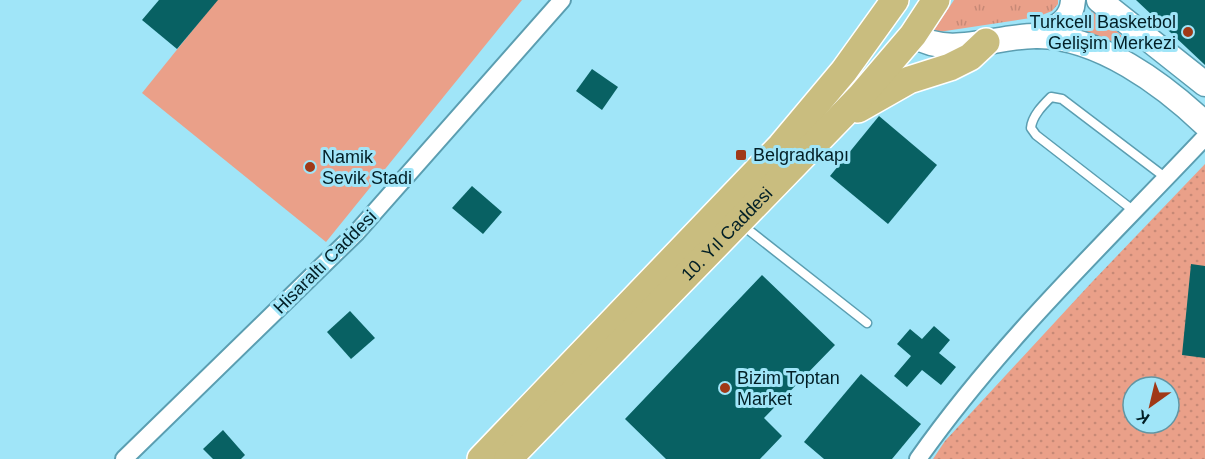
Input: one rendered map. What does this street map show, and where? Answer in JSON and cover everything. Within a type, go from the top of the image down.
[{"type":"main road","name":"10. Yıl Caddesi","points":[[481,459],[781,146],[844,71],[895,0]]},
{"type":"main road","points":[[907,0],[903,19],[913,35]]},
{"type":"main road","name":"10. Yıl Caddesi","points":[[508,459],[838,120],[913,35],[936,0]]},
{"type":"main road","points":[[838,120],[909,80],[950,67],[970,57],[986,42]]},
{"type":"street","points":[[1038,36],[1064,23],[1070,14],[1073,0]]},
{"type":"street","points":[[1099,0],[1205,84]]},
{"type":"street","name":"Hisaraltı Caddesi","points":[[124,459],[357,232],[558,2]]},
{"type":"street","points":[[913,35],[925,43],[942,46],[1038,36],[1069,41],[1124,62],[1205,124]]},
{"type":"street","points":[[918,459],[946,419],[1004,348],[1205,137]]},
{"type":"lane","points":[[1134,211],[1036,135],[1031,128],[1032,121],[1045,103],[1051,97],[1062,99],[1166,178]]},
{"type":"lane","points":[[739,222],[867,323]]},
{"type":"green space","name":"Namik Sevik Stadi","points":[[217,0],[522,0],[326,242],[142,93]]},
{"type":"green space","points":[[954,0],[1058,0],[1058,4],[1052,11],[1037,17],[932,33]]},
{"type":"green space","points":[[1092,9],[1132,45],[1128,50],[1079,31],[1090,17]]},
{"type":"green space","points":[[1205,164],[1205,459],[933,459],[945,441]]},
{"type":"building","points":[[159,0],[218,0],[177,49],[142,20]]},
{"type":"building","name":"Turkcell Basketbol Gelişim Merkezi","points":[[1136,0],[1205,0],[1205,65]]},
{"type":"building","points":[[592,69],[618,87],[602,110],[576,91]]},
{"type":"building","points":[[879,116],[937,165],[888,224],[830,176]]},
{"type":"building","points":[[472,186],[502,212],[483,234],[452,208]]},
{"type":"building","points":[[1191,264],[1205,266],[1205,358],[1182,355]]},
{"type":"building","points":[[762,275],[835,345],[764,418],[782,436],[760,459],[666,459],[625,419]]},
{"type":"building","points":[[350,311],[375,338],[351,359],[327,332]]},
{"type":"building","points":[[934,326],[950,340],[939,353],[956,367],[941,385],[922,370],[907,387],[894,376],[911,356],[897,344],[910,329],[922,339]]},
{"type":"building","points":[[861,374],[921,424],[892,459],[824,459],[804,442]]},
{"type":"building","points":[[223,430],[245,455],[241,459],[213,459],[203,449]]},
{"type":"place","name":"Turkcell Basketbol Gelişim Merkezi","points":[[1188,32]]},
{"type":"place","name":"Belgradkapı","points":[[741,155]]},
{"type":"place","name":"Namik Sevik Stadi","points":[[310,167]]},
{"type":"place","name":"Bizim Toptan Market","points":[[725,388]]}]
